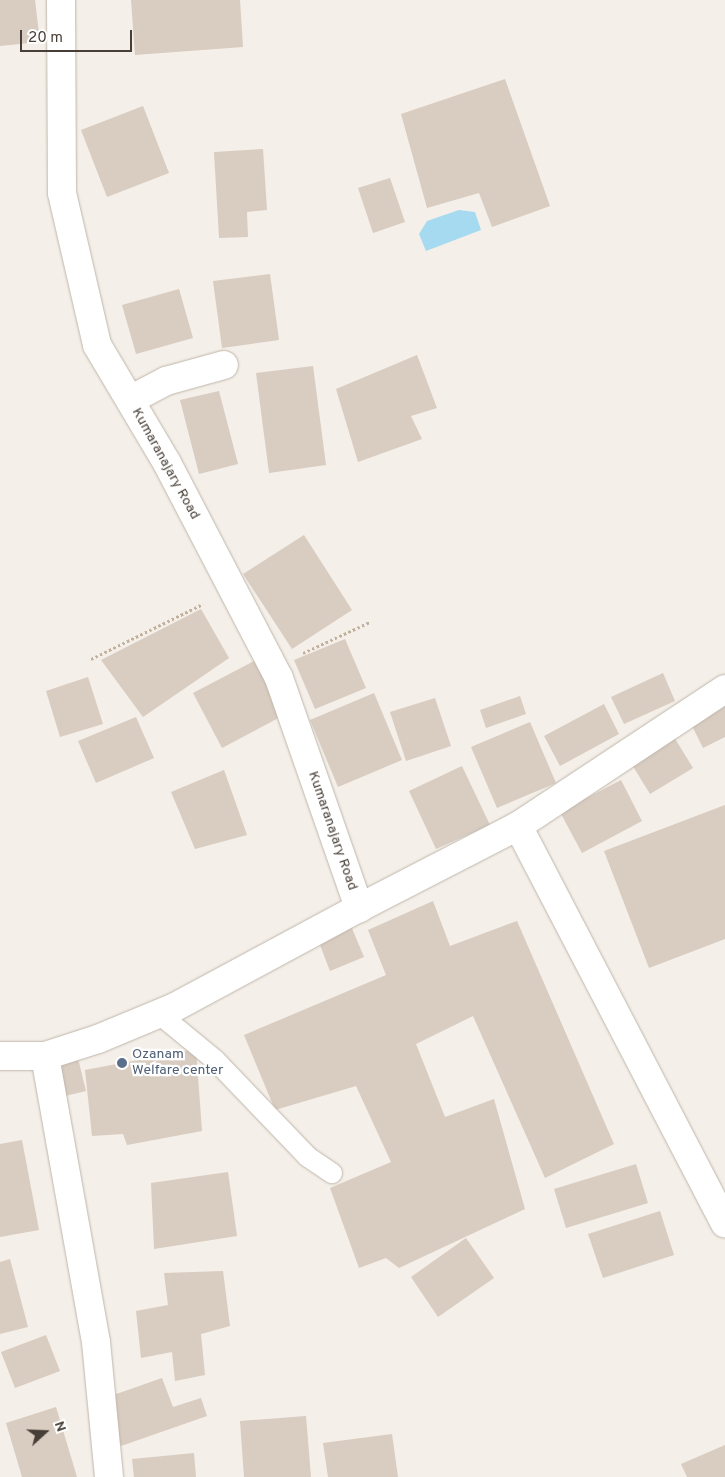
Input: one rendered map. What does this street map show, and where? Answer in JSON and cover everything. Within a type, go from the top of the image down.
[{"type":"street","name":"Kumaranajary Road","points":[[62,0],[62,193],[97,345],[167,464],[279,678],[359,908]]},
{"type":"street","points":[[130,400],[166,381],[224,364]]},
{"type":"street","points":[[0,1056],[45,1056],[98,1039],[175,1006],[518,826],[725,689]]},
{"type":"street","points":[[518,826],[722,1210]]},
{"type":"street","points":[[45,1056],[96,1342],[109,1477]]},
{"type":"lane","points":[[158,1013],[215,1060],[308,1157],[332,1173]]},
{"type":"path","points":[[91,659],[168,620],[234,591]]},
{"type":"path","points":[[273,668],[370,622]]},
{"type":"water","points":[[459,210],[475,212],[481,230],[426,251],[419,234],[427,221]]},
{"type":"building","points":[[0,0],[35,0],[40,42],[0,46]]},
{"type":"building","points":[[131,0],[240,0],[243,47],[135,55]]},
{"type":"building","points":[[505,79],[550,206],[492,227],[479,193],[427,208],[401,114]]},
{"type":"building","points":[[143,106],[169,173],[107,197],[81,130]]},
{"type":"building","points":[[263,149],[267,210],[247,212],[248,237],[219,238],[214,152]]},
{"type":"building","points":[[390,178],[405,222],[373,233],[358,188]]},
{"type":"building","points":[[270,274],[279,340],[222,348],[213,281]]},
{"type":"building","points":[[179,289],[193,338],[136,354],[122,305]]},
{"type":"building","points":[[417,355],[437,408],[411,416],[422,439],[358,462],[336,389]]},
{"type":"building","points":[[313,366],[326,465],[269,473],[256,373]]},
{"type":"building","points":[[219,391],[238,464],[199,474],[180,400]]},
{"type":"building","points":[[304,535],[352,610],[292,649],[243,574]]},
{"type":"building","points":[[201,609],[229,658],[143,717],[101,660]]},
{"type":"building","points":[[345,639],[366,688],[315,709],[294,660]]},
{"type":"building","points":[[256,660],[284,715],[222,748],[193,693]]},
{"type":"building","points":[[663,673],[675,701],[624,724],[611,697]]},
{"type":"building","points":[[88,677],[103,724],[60,737],[46,691]]},
{"type":"building","points":[[374,693],[402,760],[338,787],[310,720]]},
{"type":"building","points":[[520,696],[526,714],[486,728],[480,710]]},
{"type":"building","points":[[435,698],[451,746],[406,761],[390,712]]},
{"type":"building","points":[[604,704],[619,734],[560,766],[544,736]]},
{"type":"building","points":[[725,704],[725,737],[703,748],[690,722]]},
{"type":"building","points":[[136,717],[154,758],[96,783],[78,741]]},
{"type":"building","points":[[530,722],[556,783],[497,808],[471,747]]},
{"type":"building","points":[[674,737],[693,768],[650,794],[631,763]]},
{"type":"building","points":[[462,766],[490,825],[436,849],[409,791]]},
{"type":"building","points":[[224,770],[247,835],[195,849],[171,792]]},
{"type":"building","points":[[621,780],[642,821],[582,853],[560,812]]},
{"type":"building","points":[[725,805],[725,939],[649,968],[604,851]]},
{"type":"building","points":[[433,901],[450,946],[517,921],[614,1144],[545,1178],[473,1016],[416,1044],[445,1117],[494,1099],[525,1209],[399,1268],[386,1258],[359,1268],[330,1188],[391,1162],[356,1086],[275,1110],[244,1035],[386,975],[368,930]]},
{"type":"building","points":[[351,926],[364,957],[330,971],[318,940]]},
{"type":"building","points":[[196,1049],[202,1131],[127,1145],[123,1134],[92,1136],[85,1070]]},
{"type":"building","points":[[76,1050],[86,1091],[65,1096],[56,1055]]},
{"type":"building","points":[[22,1140],[39,1230],[0,1237],[0,1144]]},
{"type":"building","points":[[636,1164],[648,1203],[566,1228],[554,1189]]},
{"type":"building","points":[[228,1172],[237,1236],[154,1249],[151,1183]]},
{"type":"building","points":[[660,1211],[674,1255],[603,1278],[588,1234]]},
{"type":"building","points":[[466,1238],[494,1278],[438,1317],[411,1277]]},
{"type":"building","points":[[10,1259],[28,1327],[0,1334],[0,1262]]},
{"type":"building","points":[[223,1271],[230,1326],[201,1334],[205,1375],[175,1381],[172,1352],[141,1358],[136,1311],[168,1305],[164,1273]]},
{"type":"building","points":[[46,1335],[60,1371],[15,1388],[1,1352]]},
{"type":"building","points":[[162,1378],[173,1407],[201,1398],[207,1416],[121,1446],[105,1398]]},
{"type":"building","points":[[56,1407],[77,1477],[22,1477],[6,1423]]},
{"type":"building","points":[[306,1416],[311,1477],[244,1477],[240,1421]]},
{"type":"building","points":[[392,1434],[398,1477],[328,1477],[323,1443]]},
{"type":"building","points":[[725,1445],[725,1477],[687,1477],[681,1464]]},
{"type":"building","points":[[194,1453],[196,1477],[134,1477],[132,1459]]},
{"type":"place","name":"Ozanam Welfare center","points":[[122,1063]]}]
